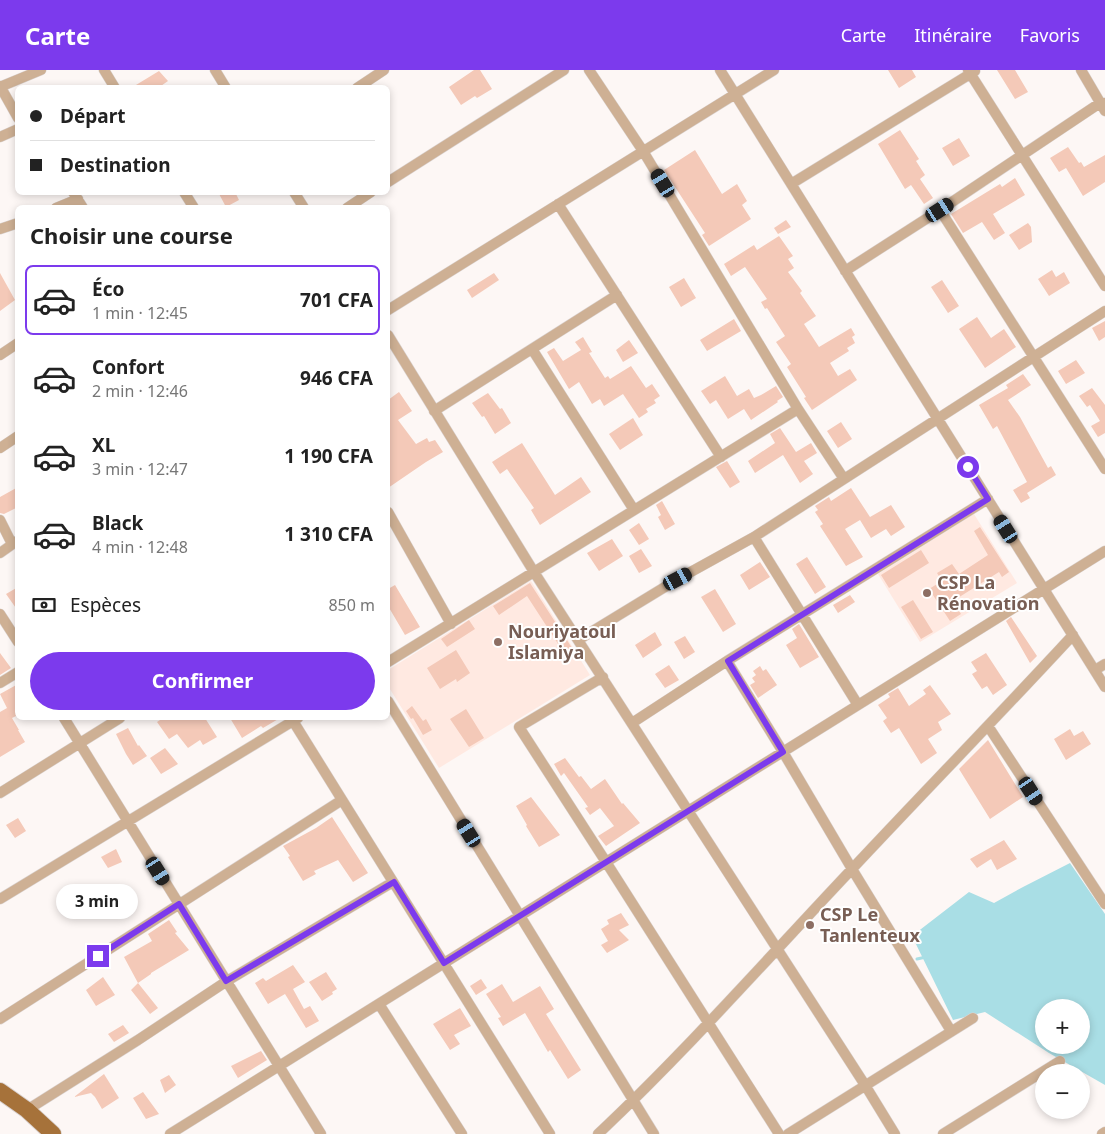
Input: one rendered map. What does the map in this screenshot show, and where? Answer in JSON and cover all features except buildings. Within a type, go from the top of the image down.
[{"type":"main road","points":[[0,1091],[27,1110],[53,1134]]},
{"type":"street","points":[[15,113],[0,87],[40,70]]},
{"type":"street","points":[[104,70],[113,85]]},
{"type":"street","points":[[215,70],[224,85]]},
{"type":"street","points":[[362,85],[384,70]]},
{"type":"street","points":[[390,181],[564,70]]},
{"type":"street","points":[[589,70],[643,151],[798,409],[844,479]]},
{"type":"street","points":[[720,70],[1105,687]]},
{"type":"street","points":[[390,309],[774,70]]},
{"type":"street","points":[[845,271],[1022,156],[1104,106],[1080,70]]},
{"type":"street","points":[[791,184],[971,71],[1022,156],[1105,286]]},
{"type":"street","points":[[0,138],[15,130]]},
{"type":"street","points":[[352,205],[366,195]]},
{"type":"street","points":[[64,205],[78,200]]},
{"type":"street","points":[[558,204],[720,457]]},
{"type":"street","points":[[940,210],[1105,469]]},
{"type":"street","points":[[0,229],[15,224]]},
{"type":"street","points":[[434,410],[617,295]]},
{"type":"street","points":[[578,640],[678,579],[754,538],[1105,311]]},
{"type":"street","points":[[390,338],[534,572],[778,949],[895,1134]]},
{"type":"street","points":[[0,354],[15,345]]},
{"type":"street","points":[[532,349],[634,510]]},
{"type":"street","points":[[390,661],[798,409]]},
{"type":"street","points":[[0,448],[15,438]]},
{"type":"street","points":[[632,723],[988,499]]},
{"type":"street","points":[[390,516],[451,624]]},
{"type":"street","points":[[0,520],[15,542],[0,553]]},
{"type":"street","points":[[754,538],[858,705]]},
{"type":"street","points":[[170,1134],[1105,551]]},
{"type":"street","points":[[0,614],[15,637]]},
{"type":"street","points":[[598,1134],[634,1101],[709,1023],[1073,635]]},
{"type":"street","points":[[728,661],[951,1031]]},
{"type":"street","points":[[1095,670],[1105,664]]},
{"type":"street","points":[[0,683],[15,674]]},
{"type":"street","points":[[603,677],[519,727],[779,1134]]},
{"type":"street","points":[[390,704],[654,1134]]},
{"type":"street","points":[[65,720],[321,1134]]},
{"type":"street","points":[[0,793],[117,720]]},
{"type":"street","points":[[0,899],[294,720]]},
{"type":"street","points":[[297,720],[342,800],[550,1134]]},
{"type":"street","points":[[988,726],[1105,904]]},
{"type":"street","points":[[0,1018],[342,800]]},
{"type":"street","points":[[27,1110],[226,981],[394,882]]},
{"type":"street","points":[[379,1004],[462,1134]]},
{"type":"street","points":[[788,1134],[973,1018]]},
{"type":"street","points":[[943,1134],[1060,1061]]},
{"type":"shaded area","points":[[974,514],[1017,583],[920,642],[878,574]]},
{"type":"shaded area","points":[[531,581],[590,675],[439,768],[390,689],[390,669]]},
{"type":"water","points":[[1070,863],[1105,914],[1105,1085],[1090,1076],[1090,1064],[1068,1064],[1051,1054],[1090,1054],[1090,999],[1035,999],[1035,1044],[985,1012],[953,1020],[912,936],[969,892],[994,903]]},
{"type":"waterway","points":[[917,959],[926,957]]},
{"type":"place","name":"CSP La Rénovation","points":[[927,593]]},
{"type":"place","name":"Nouriyatoul Islamiya","points":[[498,642]]},
{"type":"place","name":"CSP Le Tanlenteux","points":[[810,925]]},
{"type":"route","points":[[98,956],[179,904],[226,981],[394,882],[444,963],[783,752],[728,661],[988,499],[968,467]]}]
